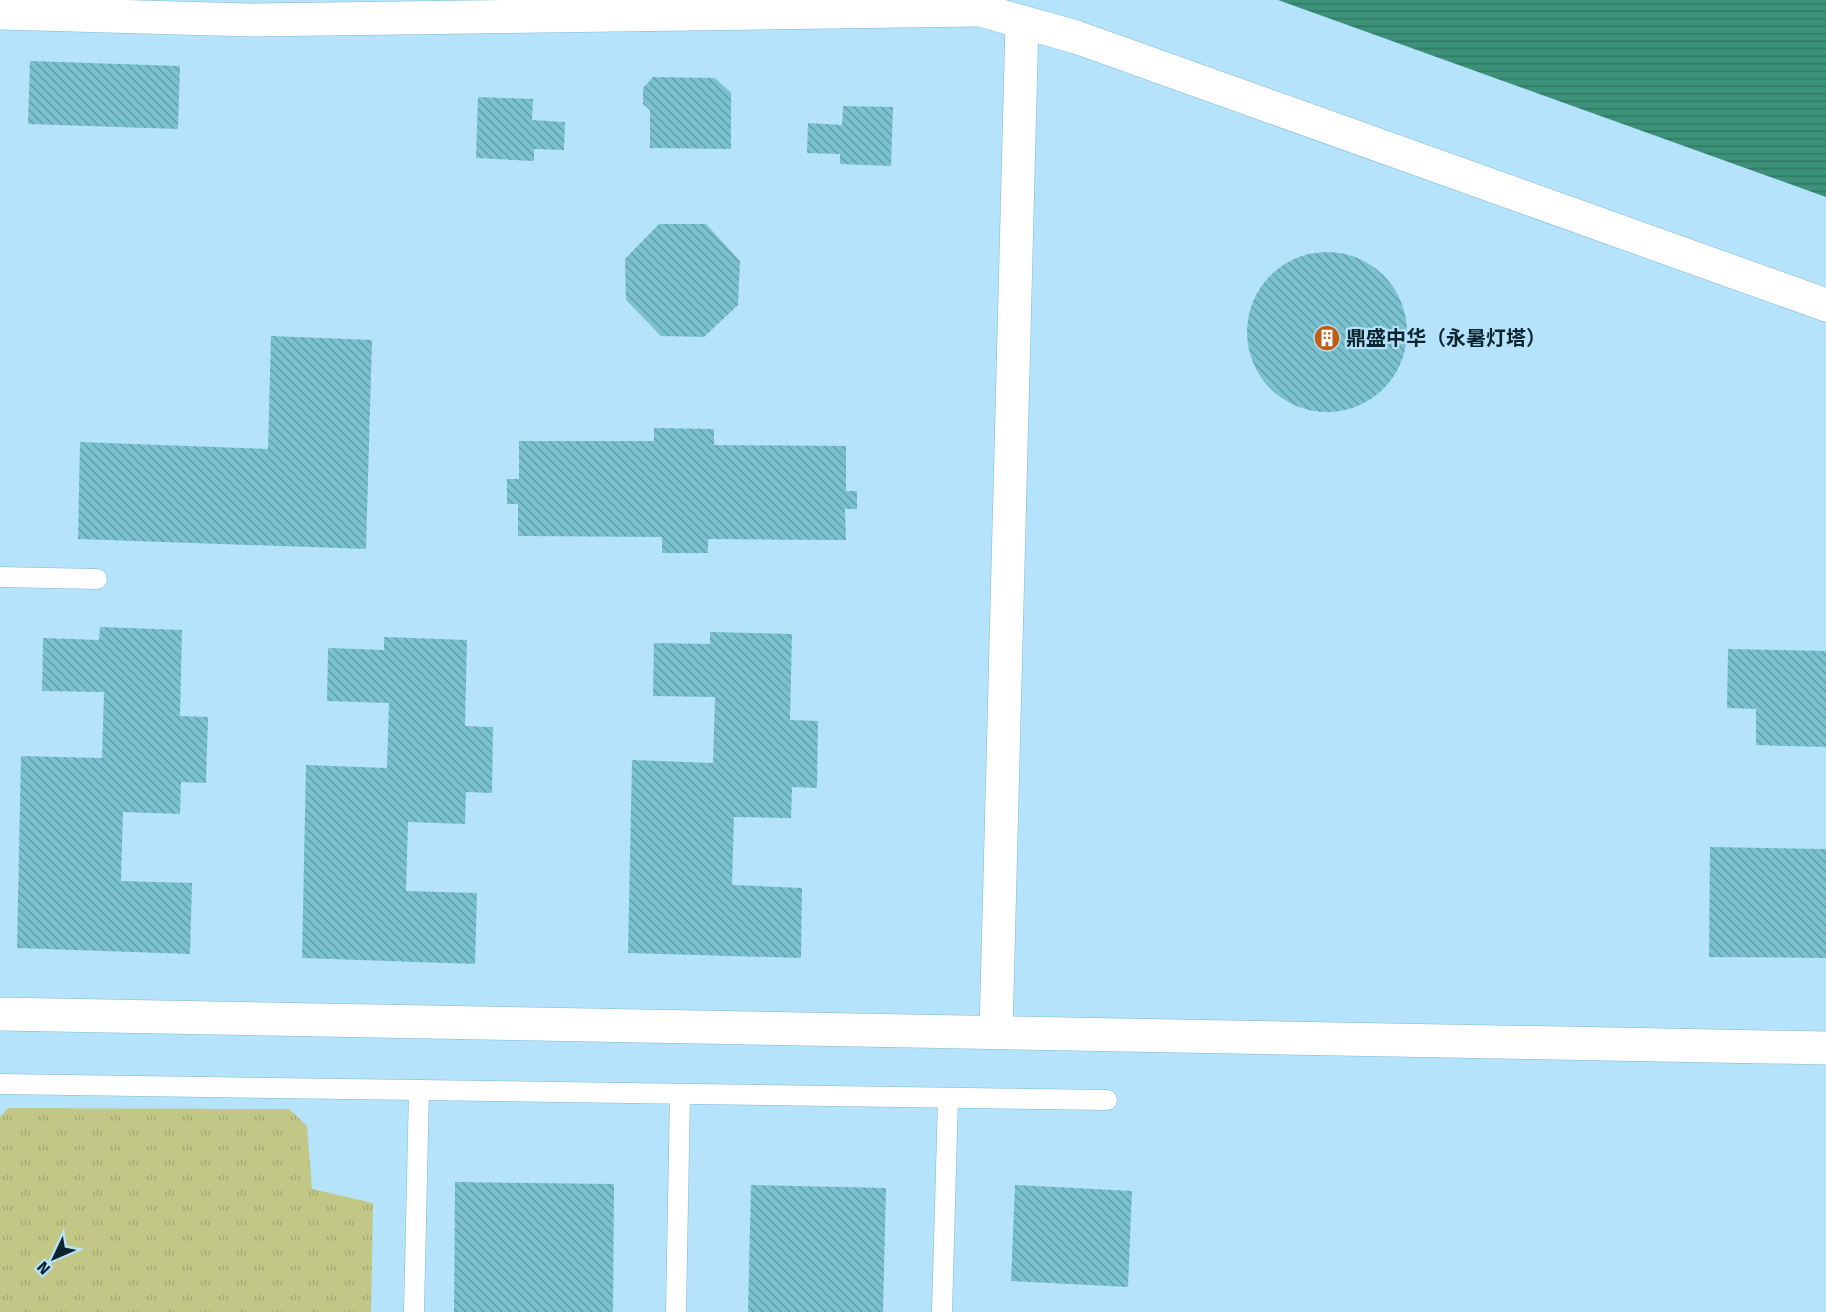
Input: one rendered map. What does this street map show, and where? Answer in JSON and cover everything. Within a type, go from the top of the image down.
[{"type":"street","points":[[945,0],[1076,37],[1826,305]]},
{"type":"street","points":[[0,14],[253,10],[981,10]]},
{"type":"street","points":[[996,1032],[1022,22]]},
{"type":"street","points":[[0,1014],[1826,1048]]},
{"type":"lane","points":[[0,576],[97,579]]},
{"type":"lane","points":[[0,1084],[1107,1100]]},
{"type":"lane","points":[[414,1312],[419,1090]]},
{"type":"lane","points":[[676,1312],[680,1094]]},
{"type":"lane","points":[[942,1312],[948,1098]]},
{"type":"green space","points":[[8,1108],[289,1109],[307,1126],[312,1189],[373,1203],[371,1312],[0,1312],[0,1117]]},
{"type":"shaded area","points":[[1278,0],[1826,0],[1826,197]]},
{"type":"building","points":[[30,61],[180,66],[178,129],[28,124]]},
{"type":"building","points":[[653,77],[715,78],[731,93],[731,149],[650,148],[650,110],[643,104],[643,88]]},
{"type":"building","points":[[478,97],[533,99],[532,120],[565,122],[564,150],[534,149],[534,161],[476,158]]},
{"type":"building","points":[[843,106],[893,107],[891,166],[840,164],[840,154],[807,153],[808,123],[842,125]]},
{"type":"building","points":[[659,224],[706,224],[740,261],[738,305],[704,337],[661,336],[626,300],[625,259]]},
{"type":"building","name":"鼎盛中华（永暑灯塔）","points":[[1327,252],[1343,253],[1358,258],[1384,275],[1401,301],[1406,316],[1406,348],[1401,363],[1384,389],[1358,406],[1343,411],[1327,412],[1311,411],[1296,406],[1270,389],[1253,363],[1248,348],[1247,332],[1248,316],[1253,301],[1270,275],[1296,258],[1311,253]]},
{"type":"building","points":[[271,336],[372,340],[366,549],[78,539],[80,442],[268,449]]},
{"type":"building","points":[[654,428],[714,429],[714,445],[846,446],[846,491],[857,491],[857,509],[845,509],[846,540],[708,539],[708,553],[662,553],[662,537],[518,536],[518,504],[507,504],[507,479],[519,479],[519,441],[654,441]]},
{"type":"building","points":[[100,627],[182,630],[180,716],[208,717],[206,783],[181,782],[180,814],[123,812],[121,881],[192,883],[190,954],[17,948],[21,756],[102,758],[104,692],[42,691],[43,638],[99,640]]},
{"type":"building","points":[[710,632],[792,634],[790,720],[818,721],[817,788],[792,787],[791,818],[734,817],[732,885],[802,888],[801,958],[628,953],[632,760],[713,763],[715,697],[653,696],[654,643],[710,644]]},
{"type":"building","points":[[384,637],[467,640],[465,726],[493,727],[492,793],[466,792],[465,824],[408,822],[406,891],[477,893],[475,964],[302,958],[306,765],[387,768],[389,703],[327,701],[328,648],[384,650]]},
{"type":"building","points":[[1728,649],[1826,651],[1826,747],[1756,745],[1756,709],[1727,708]]},
{"type":"building","points":[[1710,847],[1826,849],[1826,958],[1709,957]]},
{"type":"building","points":[[455,1182],[614,1184],[613,1312],[454,1312]]},
{"type":"building","points":[[751,1185],[886,1188],[883,1312],[748,1312]]},
{"type":"building","points":[[1015,1185],[1132,1191],[1128,1287],[1011,1281]]},
{"type":"place","name":"鼎盛中华（永暑灯塔）","points":[[1327,338]]}]
